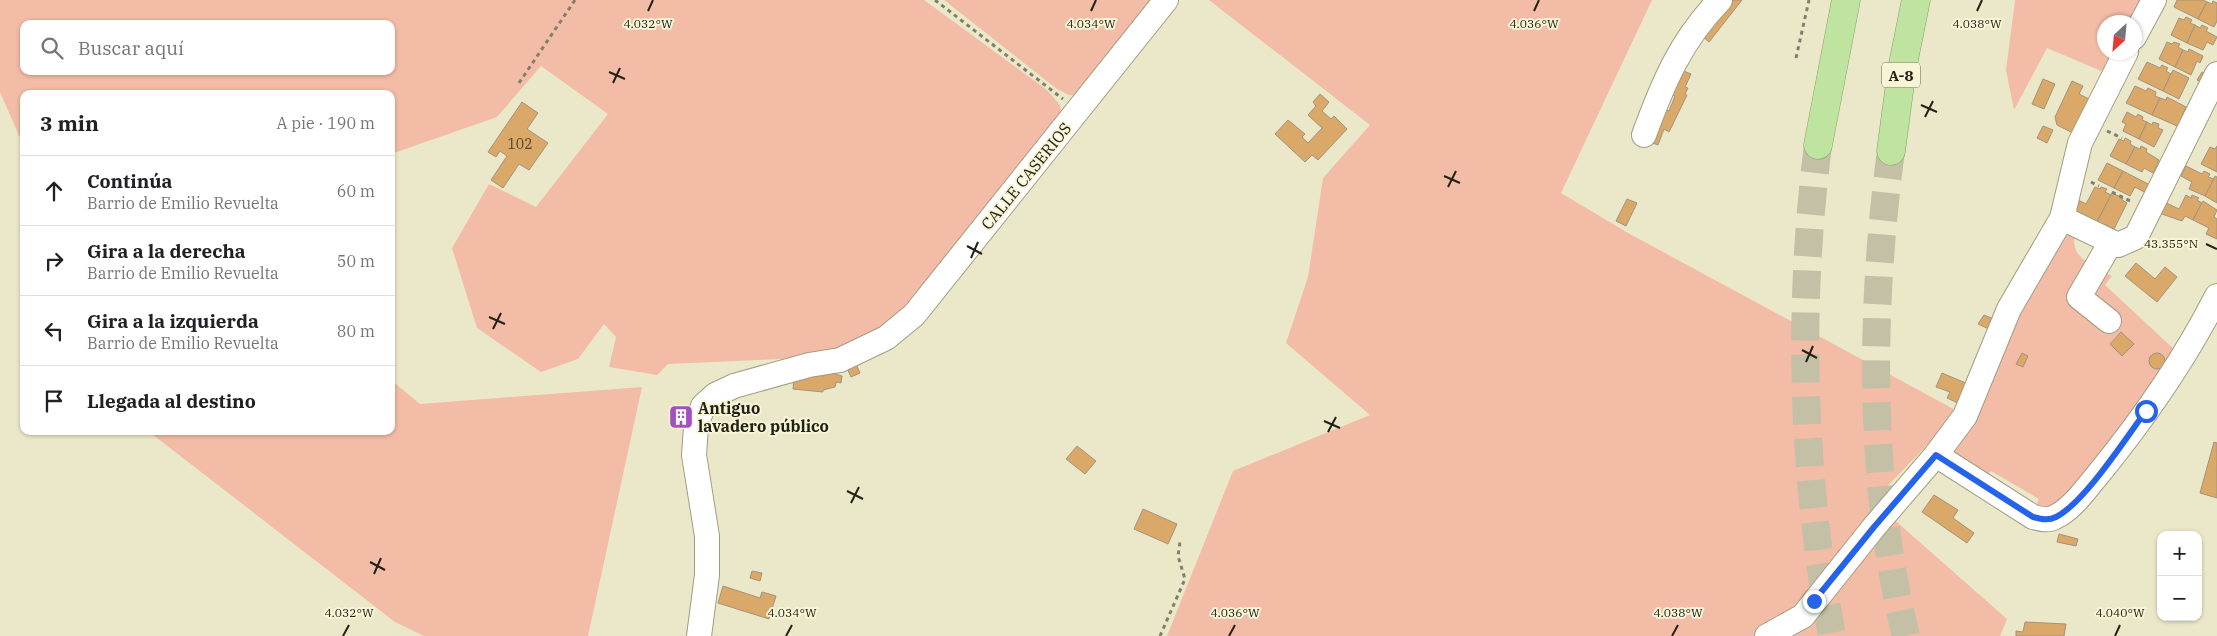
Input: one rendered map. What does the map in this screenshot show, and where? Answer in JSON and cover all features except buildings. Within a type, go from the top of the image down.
[{"type":"highway","points":[[1818,145],[1846,0]]},
{"type":"highway","name":"A-8","points":[[1891,152],[1902,69],[1916,0]]},
{"type":"street","name":"CALLE CASERIOS","points":[[699,636],[707,575],[707,536],[694,455],[696,427],[703,406],[715,395],[734,386],[809,366],[840,360],[886,338],[914,315],[1166,0]]},
{"type":"street","points":[[1644,135],[1667,77],[1682,46],[1720,0]]},
{"type":"street","points":[[2142,22],[2154,0]]},
{"type":"street","points":[[1772,634],[1803,616],[1874,527],[1936,455],[1965,416],[2009,309],[2062,218],[2080,144],[2122,60]]},
{"type":"street","points":[[2062,218],[2118,246],[2136,237],[2217,74]]},
{"type":"street","points":[[2109,321],[2079,297],[2111,242]]},
{"type":"street","points":[[1936,455],[2033,517],[2044,520],[2055,518],[2074,503],[2108,462],[2177,368],[2217,296]]},
{"type":"path","points":[[519,83],[574,0]]},
{"type":"path","points":[[935,0],[1078,111]]},
{"type":"path","points":[[1796,58],[1809,0]]},
{"type":"path","points":[[1160,636],[1185,579],[1178,556],[1180,542]]},
{"type":"shaded area","points":[[0,0],[924,0],[1047,90],[1060,105],[1062,118],[907,315],[827,357],[668,364],[657,375],[609,367],[616,337],[604,324],[578,359],[541,372],[477,328],[452,248],[489,184],[536,207],[608,114],[541,66],[497,117],[395,153],[395,90],[20,90],[20,138],[0,92]]},
{"type":"shaded area","points":[[944,0],[1160,0],[1081,96],[1069,95],[1057,89]]},
{"type":"shaded area","points":[[1209,0],[1652,0],[1561,193],[1628,233],[1959,412],[1873,501],[2007,619],[2000,636],[1167,636],[1233,471],[1370,415],[1286,343],[1308,277],[1323,178],[1370,125]]},
{"type":"shaded area","points":[[2015,0],[2145,0],[2137,15],[2097,15],[2097,60],[2113,60],[2106,73],[2047,48],[2014,110],[2006,70]]},
{"type":"shaded area","points":[[2064,231],[2075,235],[2074,243],[2076,250],[2085,261],[2112,276],[2105,285],[2178,353],[2060,508],[2034,509],[2039,499],[1991,471],[1986,477],[1958,458],[1954,452],[1955,445],[1978,414],[2003,342]]},
{"type":"shaded area","points":[[395,383],[420,404],[642,387],[588,636],[424,636],[395,622],[153,435],[395,435]]},
{"type":"tunnel","points":[[1818,145],[1807,268],[1806,391],[1814,514],[1832,636]]},
{"type":"tunnel","points":[[1891,151],[1879,271],[1876,332],[1876,395],[1879,457],[1885,518],[1894,578],[1906,636]]},
{"type":"place","name":"Antiguo lavadero público","points":[[681,417]]},
{"type":"route","points":[[1814,601],[1936,455],[2033,517],[2044,520],[2055,518],[2074,503],[2108,462],[2146,411]]}]
